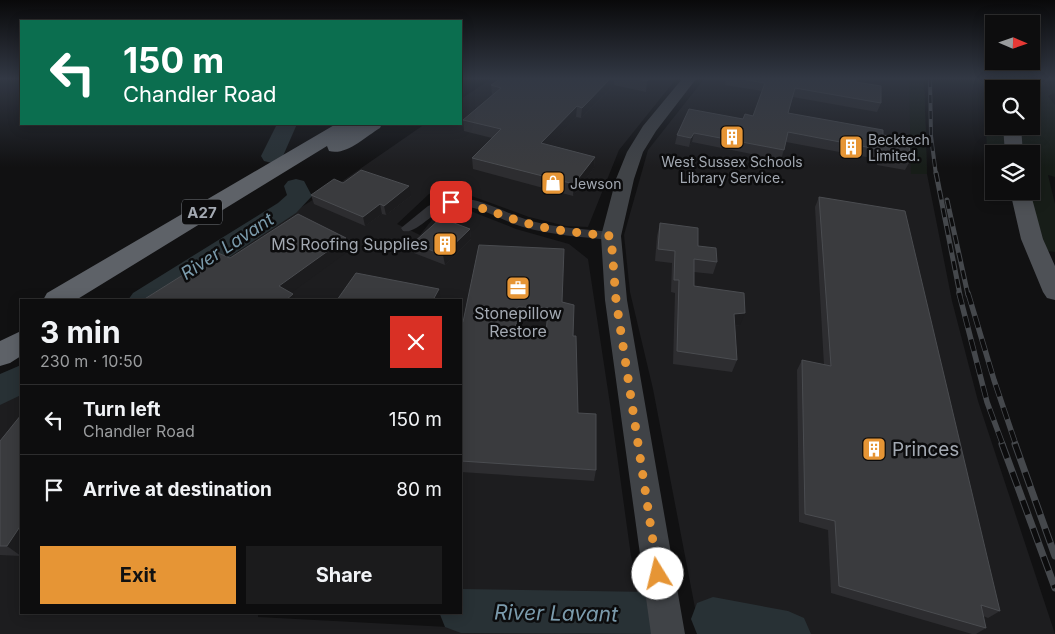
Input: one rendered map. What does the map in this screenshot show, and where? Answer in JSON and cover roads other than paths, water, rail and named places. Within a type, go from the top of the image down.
[{"type":"highway","name":"A27","points":[[58,299],[347,125]]},
{"type":"highway","name":"A27","points":[[90,299],[371,125]]},
{"type":"highway","points":[[0,333],[20,321]]},
{"type":"highway","points":[[0,355],[20,343]]},
{"type":"main road","points":[[1022,200],[1032,239],[1055,292]]},
{"type":"street","points":[[665,109],[649,129],[635,152],[624,180],[611,236],[616,300],[668,634]]},
{"type":"street","points":[[408,228],[435,206],[451,202],[468,203],[527,224],[567,232],[611,236]]},
{"type":"waterway","name":"River Lavant","points":[[272,156],[287,125]]},
{"type":"waterway","name":"River Lavant","points":[[145,299],[287,208],[300,196],[296,186]]},
{"type":"waterway","name":"River Lavant","points":[[0,391],[20,379]]},
{"type":"waterway","name":"River Lavant","points":[[462,611],[651,614]]},
{"type":"waterway","name":"River Lavant","points":[[713,619],[788,634]]},
{"type":"railway","points":[[931,109],[931,136],[936,175]]},
{"type":"railway","points":[[936,173],[960,295]]},
{"type":"railway","points":[[947,200],[968,295]]},
{"type":"railway","points":[[959,293],[987,402],[1003,445]]},
{"type":"railway","points":[[968,293],[1016,445]]},
{"type":"railway","points":[[1002,444],[1055,588]]},
{"type":"railway","points":[[1015,444],[1055,556]]},
{"type":"place","name":"West Sussex Schools Library Service.","points":[[732,137]]},
{"type":"place","name":"Becktech Limited.","points":[[851,147]]},
{"type":"place","name":"Jewson","points":[[553,183]]},
{"type":"place","name":"MS Roofing Supplies","points":[[445,244]]},
{"type":"place","name":"Stonepillow Restore","points":[[518,288]]},
{"type":"place","name":"Princes","points":[[874,449]]}]
